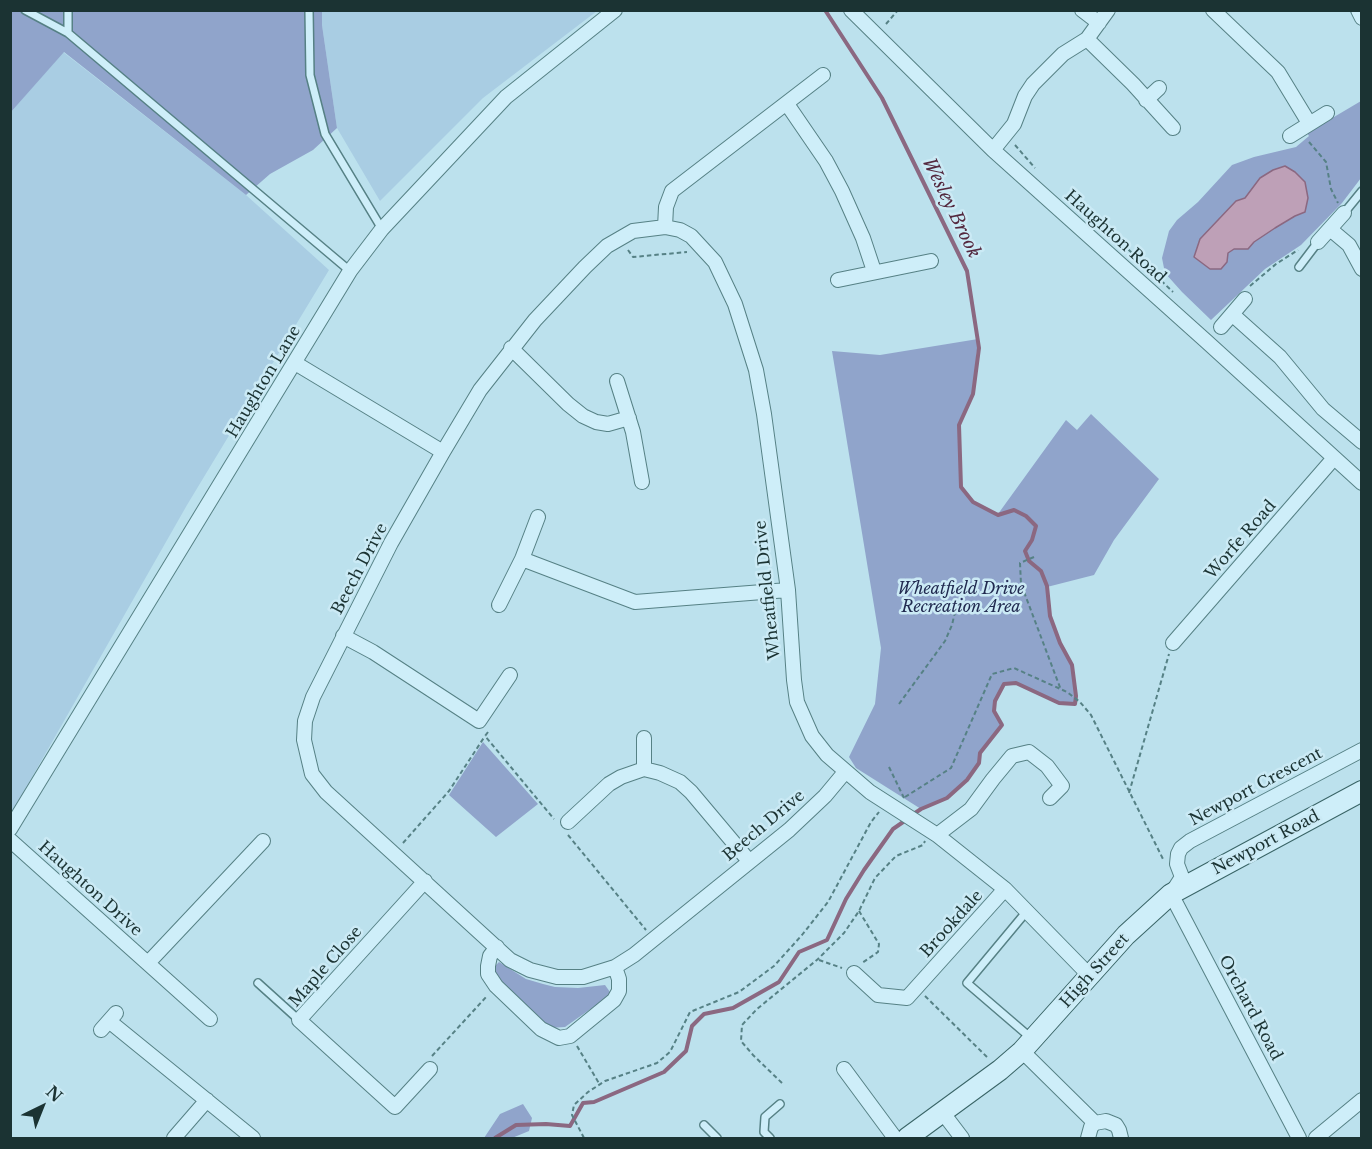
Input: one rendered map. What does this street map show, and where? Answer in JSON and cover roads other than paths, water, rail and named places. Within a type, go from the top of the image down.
[{"type":"main road","name":"Newport Road","points":[[1171,894],[1362,792]]},
{"type":"main road","name":"High Street","points":[[907,1138],[1000,1070],[1028,1045],[1148,912],[1171,894]]},
{"type":"street","name":"Haughton Lane","points":[[10,829],[350,272],[382,229],[506,97],[615,10]]},
{"type":"street","name":"Haughton Road","points":[[851,10],[993,150],[1362,483]]},
{"type":"street","points":[[1082,10],[1099,23]]},
{"type":"street","points":[[993,150],[1014,124],[1024,96],[1033,84],[1063,54],[1087,39],[1108,10]]},
{"type":"street","points":[[1213,10],[1278,72],[1299,130],[1327,113]]},
{"type":"street","points":[[1358,10],[1362,18]]},
{"type":"street","points":[[1087,39],[1133,84],[1173,128]]},
{"type":"street","points":[[665,227],[666,207],[672,191],[824,75]]},
{"type":"street","points":[[1146,100],[1159,88]]},
{"type":"street","points":[[787,104],[826,161],[842,191],[864,238],[874,271]]},
{"type":"street","points":[[1318,242],[1344,213]]},
{"type":"street","name":"Beech Drive","points":[[665,227],[633,231],[621,237],[585,267],[511,348],[480,390],[391,543],[313,697],[305,721],[304,740],[307,759],[312,774],[326,792],[510,960],[530,970],[557,977],[583,977],[615,967],[634,955],[789,830],[825,796],[845,772]]},
{"type":"street","name":"Wheatfield Drive","points":[[665,227],[680,230],[691,236],[715,262],[735,304],[756,370],[788,590],[797,702],[812,736],[826,755],[845,772],[891,806],[934,833],[1005,889]]},
{"type":"street","points":[[1330,229],[1349,245],[1362,269]]},
{"type":"street","points":[[838,280],[931,261]]},
{"type":"street","points":[[1221,327],[1245,299]]},
{"type":"street","points":[[1233,315],[1280,357],[1323,409],[1362,442]]},
{"type":"street","points":[[511,348],[583,416],[608,424],[629,418]]},
{"type":"street","points":[[295,363],[443,452]]},
{"type":"street","points":[[617,381],[629,418],[642,482]]},
{"type":"street","name":"Worfe Road","points":[[1173,643],[1334,458]]},
{"type":"street","points":[[500,605],[522,559],[538,516]]},
{"type":"street","points":[[522,559],[635,602],[788,590]]},
{"type":"street","points":[[343,636],[373,652],[478,720],[487,733]]},
{"type":"street","points":[[478,720],[510,675]]},
{"type":"street","points":[[644,738],[644,769]]},
{"type":"street","name":"Newport Crescent","points":[[1171,894],[1182,877],[1177,864],[1178,854],[1181,848],[1190,841],[1362,750]]},
{"type":"street","points":[[934,833],[971,809],[1012,756],[1029,752],[1047,766],[1062,786],[1050,798]]},
{"type":"street","points":[[568,822],[609,784],[644,769],[680,782],[749,861]]},
{"type":"street","name":"Haughton Drive","points":[[10,840],[210,1019]]},
{"type":"street","points":[[148,963],[263,841]]},
{"type":"street","name":"Maple Close","points":[[425,881],[299,1020],[395,1107],[430,1069]]},
{"type":"street","name":"Brookdale","points":[[854,973],[878,995],[907,998],[1005,889],[1090,976]]},
{"type":"street","name":"Orchard Road","points":[[1171,894],[1299,1138]]},
{"type":"street","points":[[496,946],[488,966],[488,974],[496,986],[541,1029],[559,1038],[570,1035],[614,1000],[619,991],[619,979],[615,967]]},
{"type":"street","points":[[109,1021],[253,1138]]},
{"type":"street","points":[[1028,1045],[1095,1124]]},
{"type":"street","points":[[844,1069],[895,1138]]},
{"type":"street","points":[[1316,1138],[1362,1100]]},
{"type":"street","points":[[174,1138],[207,1101]]},
{"type":"street","points":[[943,1113],[962,1138]]},
{"type":"street","points":[[1088,1138],[1088,1132],[1095,1124],[1106,1121],[1111,1122],[1119,1130],[1121,1138]]},
{"type":"lane","points":[[25,10],[68,33],[350,272]]},
{"type":"lane","points":[[68,10],[68,33]]},
{"type":"lane","points":[[309,10],[310,75],[325,134],[382,229]]},
{"type":"lane","points":[[1344,213],[1362,191]]},
{"type":"lane","points":[[1299,267],[1318,242]]},
{"type":"lane","points":[[1027,911],[967,983],[1028,1045]]},
{"type":"lane","points":[[258,983],[299,1020]]},
{"type":"lane","points":[[770,1138],[764,1132],[765,1117],[780,1104]]},
{"type":"lane","points":[[704,1125],[717,1138]]},
{"type":"waterway","name":"Wesley Brook","points":[[825,10],[882,98],[967,271],[979,348],[973,394],[959,425],[961,487],[973,502],[998,515],[1014,510],[1026,516],[1036,526],[1032,540],[1025,551],[1029,561],[1041,571],[1047,586],[1050,616],[1060,643],[1072,665],[1076,696],[1075,704],[1059,703],[1016,683],[1004,684],[995,701],[994,711],[1002,725],[980,753],[979,763],[967,780],[947,798],[912,815]]},
{"type":"waterway","name":"Wesley Brook","points":[[495,1138],[516,1125],[570,1126],[583,1103],[594,1102],[664,1072],[686,1051],[692,1026],[704,1014],[733,1008],[779,982],[799,952],[827,940],[846,899],[864,870],[893,829],[906,820]]},
{"type":"park label","name":"Wheatfield Drive Recreation Area","points":[[961,598]]}]
